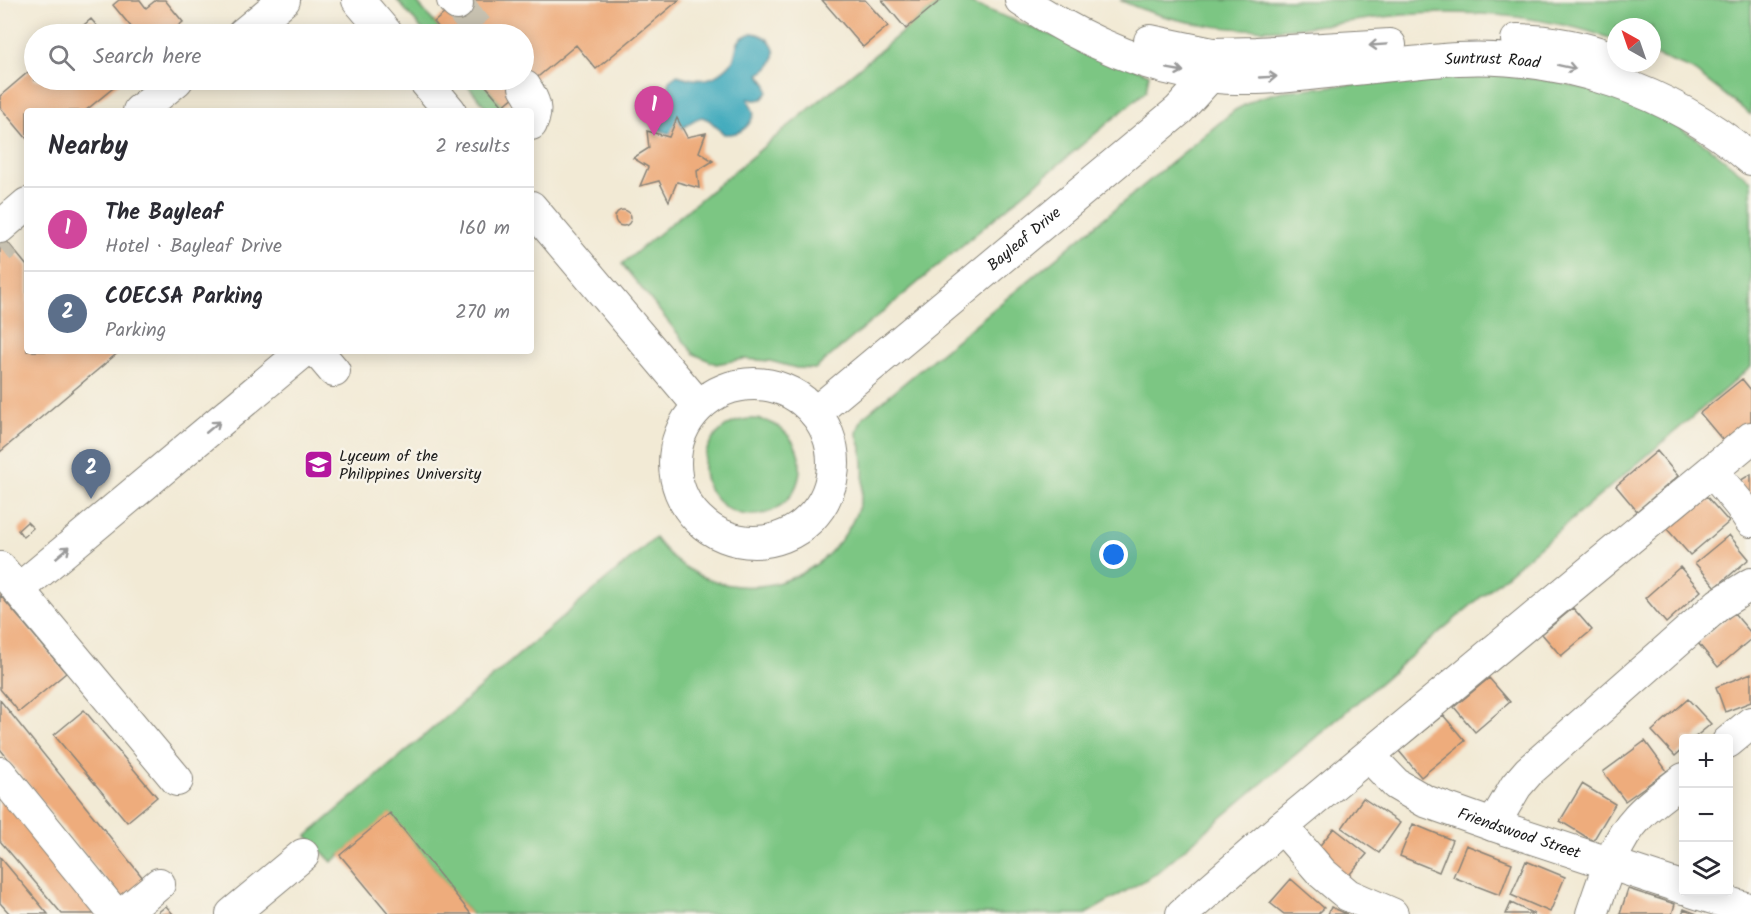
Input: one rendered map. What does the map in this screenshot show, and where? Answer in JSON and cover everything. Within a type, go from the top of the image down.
[{"type":"street","points":[[255,24],[284,0]]},
{"type":"street","points":[[358,0],[378,24]]},
{"type":"street","points":[[1021,0],[1097,42],[1165,68],[1211,65]]},
{"type":"street","points":[[1060,0],[1136,37],[1168,46],[1211,65]]},
{"type":"street","name":"Suntrust Road","points":[[1211,65],[1257,53],[1458,40],[1529,40],[1588,48],[1607,55]]},
{"type":"street","name":"Suntrust Road","points":[[1211,65],[1264,78],[1458,59],[1528,61],[1562,66],[1610,80],[1663,101],[1706,125],[1751,159]]},
{"type":"street","name":"Bayleaf Drive","points":[[815,413],[1179,110],[1211,65]]},
{"type":"street","points":[[1647,72],[1717,107],[1751,132]]},
{"type":"street","points":[[143,108],[165,90]]},
{"type":"street","points":[[167,108],[187,90]]},
{"type":"street","points":[[432,90],[447,108]]},
{"type":"street","points":[[527,90],[534,102],[534,116]]},
{"type":"street","points":[[11,232],[24,209]]},
{"type":"street","points":[[534,211],[699,406]]},
{"type":"street","points":[[177,780],[9,579],[300,354]]},
{"type":"street","points":[[746,384],[772,386],[790,393],[806,404],[822,423],[831,445],[832,470],[826,493],[813,514],[795,530],[772,539],[748,541],[725,536],[704,524],[688,506],[677,484],[675,460],[684,425],[699,406],[721,391],[746,384]]},
{"type":"street","points":[[1190,912],[1282,827],[1751,438]]},
{"type":"street","points":[[1712,471],[1751,521]]},
{"type":"street","points":[[1493,825],[1516,786],[1529,771],[1719,604],[1751,584]]},
{"type":"street","points":[[1733,738],[1751,723]]},
{"type":"street","name":"Friendswood Street","points":[[1369,756],[1396,784],[1425,801],[1679,887]]},
{"type":"street","points":[[0,773],[115,914]]},
{"type":"street","points":[[1592,914],[1610,864],[1636,818],[1679,782]]},
{"type":"street","points":[[1282,827],[1322,873],[1348,895],[1392,914]]},
{"type":"street","points":[[232,914],[303,855]]},
{"type":"street","points":[[123,914],[159,884]]},
{"type":"street","points":[[1709,896],[1751,910]]},
{"type":"green space","points":[[397,0],[415,0],[435,24],[417,24]]},
{"type":"green space","points":[[941,0],[963,0],[1149,74],[1146,91],[815,369],[743,359],[716,364],[694,354],[622,264]]},
{"type":"green space","points":[[1120,0],[1751,0],[1751,115],[1693,70],[1661,58],[1661,18],[1607,18],[1607,37],[1576,28],[1493,15],[1429,13],[1262,30],[1199,24],[1138,8]]},
{"type":"green space","points":[[1495,74],[1556,81],[1614,96],[1671,122],[1705,144],[1751,181],[1751,367],[1154,875],[1086,914],[471,914],[390,814],[332,862],[307,836],[655,538],[679,563],[707,579],[737,586],[767,585],[796,576],[822,560],[843,536],[859,506],[863,486],[863,465],[857,434],[863,417],[1235,110],[1258,98],[1282,91],[1439,76]]},
{"type":"green space","points":[[471,90],[489,90],[503,106],[486,108]]},
{"type":"green space","points":[[752,419],[770,422],[786,433],[797,449],[800,467],[797,485],[786,501],[770,512],[752,515],[734,512],[718,501],[707,485],[704,467],[707,449],[718,433],[734,422]]},
{"type":"water","points":[[752,33],[761,35],[772,44],[774,57],[767,69],[759,74],[767,85],[768,92],[762,99],[748,99],[754,113],[747,126],[735,133],[724,134],[709,120],[702,117],[673,133],[659,129],[655,124],[653,110],[661,98],[669,94],[669,81],[677,75],[702,80],[714,77],[728,67],[734,58],[740,40]]},
{"type":"building","points":[[119,0],[140,0],[146,8],[156,0],[165,0],[183,22],[180,24],[129,24],[113,5]]},
{"type":"building","points":[[461,0],[679,0],[596,69],[576,45],[534,80],[534,24],[436,24],[434,22]]},
{"type":"building","points":[[822,0],[865,0],[888,26],[863,47]]},
{"type":"building","points":[[882,0],[941,0],[906,29]]},
{"type":"building","points":[[91,19],[95,24],[85,24]]},
{"type":"building","points":[[24,76],[24,90],[111,90],[89,108],[24,108],[24,135],[0,107],[0,96]]},
{"type":"building","points":[[489,90],[522,90],[503,106]]},
{"type":"building","points":[[677,118],[687,137],[706,133],[699,152],[713,161],[697,171],[699,188],[677,182],[669,201],[659,181],[640,186],[648,167],[633,158],[649,148],[647,131],[669,137]]},
{"type":"building","points":[[623,210],[629,212],[631,218],[629,224],[623,226],[617,224],[615,218],[617,212]]},
{"type":"building","points":[[0,233],[24,262],[24,354],[116,354],[0,452]]},
{"type":"building","points":[[1742,379],[1751,390],[1751,422],[1725,443],[1700,413]]},
{"type":"building","points":[[1657,451],[1678,476],[1637,511],[1616,486]]},
{"type":"building","points":[[1751,474],[1751,503],[1738,482]]},
{"type":"building","points":[[1706,496],[1729,522],[1690,555],[1667,529]]},
{"type":"building","points":[[27,522],[33,528],[23,537],[18,530]]},
{"type":"building","points":[[1729,535],[1749,559],[1716,587],[1695,563]]},
{"type":"building","points":[[1680,567],[1701,591],[1666,623],[1645,598]]},
{"type":"building","points":[[0,595],[66,673],[19,712],[0,689]]},
{"type":"building","points":[[1573,608],[1592,630],[1561,656],[1542,634]]},
{"type":"building","points":[[1734,613],[1751,633],[1751,639],[1718,667],[1698,643]]},
{"type":"building","points":[[1751,673],[1751,702],[1725,712],[1716,687]]},
{"type":"building","points":[[1489,678],[1510,702],[1475,732],[1454,707]]},
{"type":"building","points":[[1688,699],[1711,724],[1699,734],[1679,734],[1679,752],[1675,756],[1652,731]]},
{"type":"building","points":[[0,700],[147,883],[124,902],[0,749]]},
{"type":"building","points":[[84,710],[157,797],[127,822],[54,735]]},
{"type":"building","points":[[1443,715],[1465,741],[1421,777],[1399,751]]},
{"type":"building","points":[[1645,741],[1667,771],[1625,801],[1603,772]]},
{"type":"building","points":[[1582,784],[1615,804],[1593,841],[1560,821]]},
{"type":"building","points":[[0,795],[97,914],[62,914],[0,841]]},
{"type":"building","points":[[1363,798],[1400,823],[1379,853],[1342,828]]},
{"type":"building","points":[[390,813],[471,914],[389,914],[340,855]]},
{"type":"building","points":[[1413,824],[1452,840],[1439,872],[1400,856]]},
{"type":"building","points":[[1334,828],[1367,854],[1345,880],[1313,854]]},
{"type":"building","points":[[1466,845],[1512,863],[1500,895],[1453,877]]},
{"type":"building","points":[[0,857],[48,914],[10,914],[0,903]]},
{"type":"building","points":[[1526,861],[1565,877],[1550,912],[1511,895]]},
{"type":"building","points":[[1291,879],[1324,908],[1318,914],[1284,914],[1270,903]]},
{"type":"building","points":[[1628,889],[1675,904],[1672,914],[1620,914]]},
{"type":"building","points":[[1511,903],[1534,914],[1506,914]]},
{"type":"building","points":[[166,906],[173,914],[156,914]]},
{"type":"building","points":[[1331,907],[1347,914],[1328,914]]},
{"type":"building","points":[[1684,909],[1697,914],[1682,914]]},
{"type":"tunnel","points":[[457,4],[474,24]]},
{"type":"tunnel","points":[[0,248],[7,242]]},
{"type":"place","name":"The Bayleaf","points":[[654,136]]},
{"type":"place","name":"Lyceum of the Philippines University","points":[[318,465]]},
{"type":"place","name":"COECSA Parking","points":[[91,499]]}]
